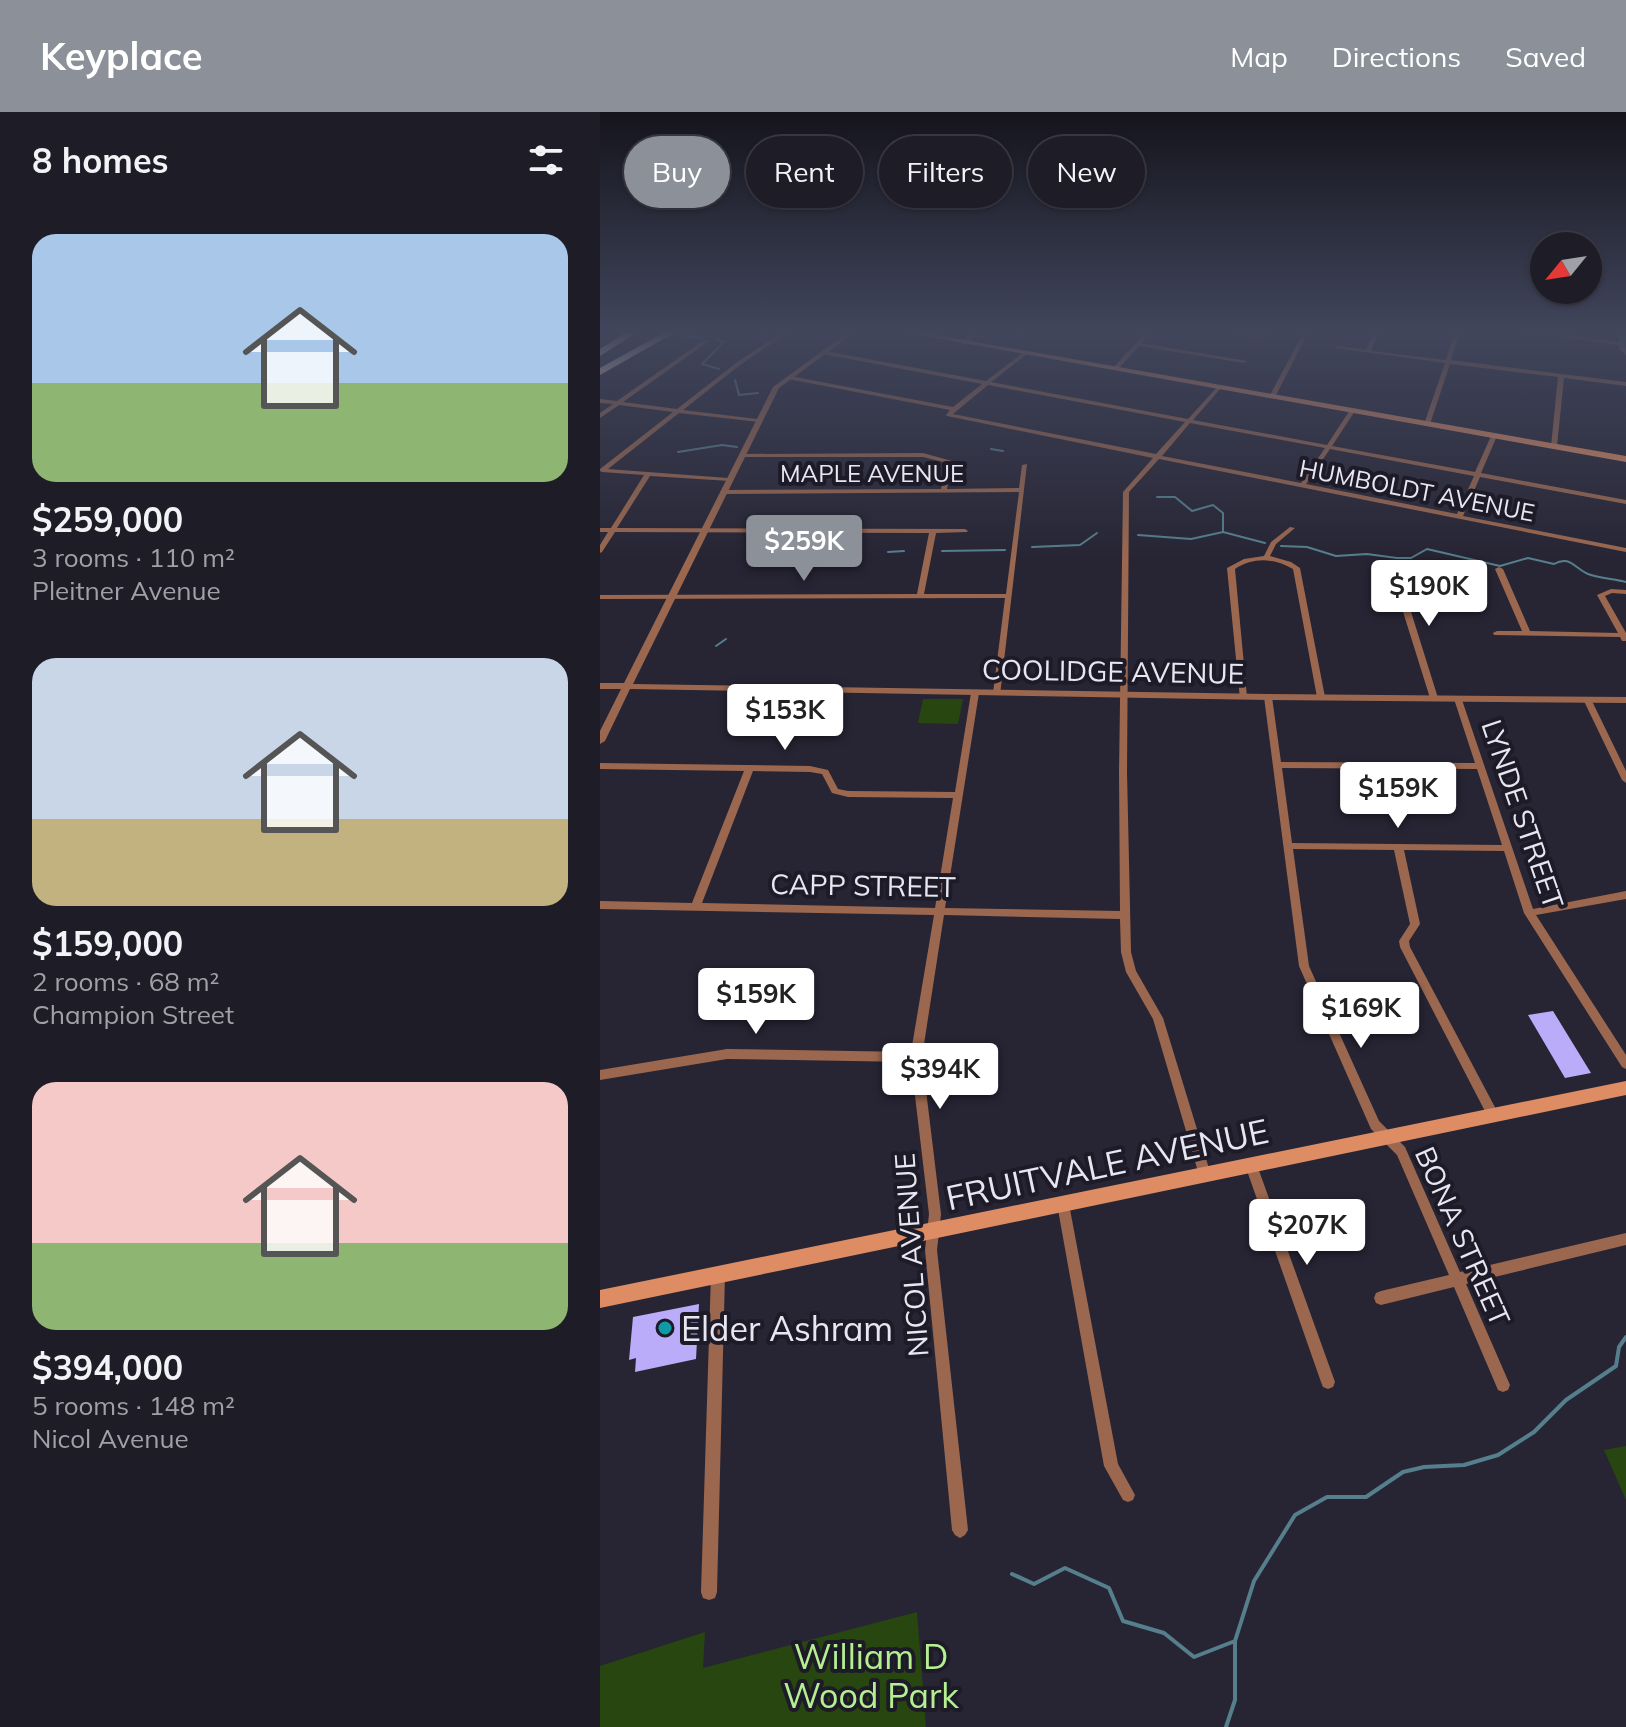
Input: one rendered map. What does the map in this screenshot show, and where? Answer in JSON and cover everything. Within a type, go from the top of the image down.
[{"type":"main road","points":[[1337,408],[1626,459]]},
{"type":"main road","name":"FRUITVALE AVENUE","points":[[600,1299],[1626,1088]]},
{"type":"street","points":[[659,408],[757,421]]},
{"type":"street","points":[[601,470],[682,408]]},
{"type":"street","points":[[600,741],[764,408]]},
{"type":"street","name":"HUMBOLDT AVENUE","points":[[951,408],[954,409],[949,415],[1626,550]]},
{"type":"street","points":[[1126,408],[1626,502]]},
{"type":"street","points":[[1200,408],[1126,492],[1125,915],[1126,952],[1131,972],[1158,1018],[1205,1175]]},
{"type":"street","points":[[1427,424],[1432,408]]},
{"type":"street","points":[[1554,446],[1558,408]]},
{"type":"street","points":[[1302,486],[1352,411]]},
{"type":"street","points":[[1459,517],[1494,436]]},
{"type":"street","points":[[741,456],[923,455],[950,462],[944,490]]},
{"type":"street","points":[[997,693],[1025,465]]},
{"type":"street","points":[[601,470],[728,480]]},
{"type":"street","points":[[600,551],[648,473]]},
{"type":"street","name":"MAPLE AVENUE","points":[[723,492],[1021,490]]},
{"type":"street","points":[[1266,558],[1273,543],[1292,528]]},
{"type":"street","points":[[600,530],[965,531]]},
{"type":"street","points":[[920,597],[933,532]]},
{"type":"street","points":[[1243,697],[1231,568],[1241,561],[1266,558],[1282,559],[1296,568],[1321,697]]},
{"type":"street","points":[[1393,567],[1434,698]]},
{"type":"street","points":[[1499,569],[1527,633]]},
{"type":"street","points":[[1625,637],[1601,595],[1626,592]]},
{"type":"street","points":[[600,597],[1008,596]]},
{"type":"street","points":[[1497,633],[1625,637]]},
{"type":"street","name":"COOLIDGE AVENUE","points":[[600,686],[1626,700]]},
{"type":"street","name":"NICOL AVENUE","points":[[960,1530],[931,1250],[935,1214],[916,1057],[975,693]]},
{"type":"street","name":"BONA STREET","points":[[1268,697],[1304,966],[1375,1125],[1401,1151],[1503,1385]]},
{"type":"street","name":"LYNDE STREET","points":[[1458,699],[1529,913],[1626,1064]]},
{"type":"street","points":[[1587,699],[1626,780]]},
{"type":"street","points":[[1277,765],[1480,766]]},
{"type":"street","points":[[600,766],[810,769],[825,772],[835,791],[848,794],[958,795]]},
{"type":"street","points":[[696,906],[750,768]]},
{"type":"street","points":[[1289,846],[1507,848]]},
{"type":"street","points":[[1398,846],[1415,924],[1404,941],[1405,947],[1493,1115]]},
{"type":"street","points":[[1529,913],[1626,895]]},
{"type":"street","name":"CAPP STREET","points":[[600,905],[1125,915]]},
{"type":"street","points":[[600,1075],[727,1054],[916,1057]]},
{"type":"street","points":[[1251,1165],[1328,1382]]},
{"type":"street","points":[[1063,1204],[1111,1466],[1128,1495]]},
{"type":"street","points":[[1381,1298],[1458,1282],[1626,1239]]},
{"type":"street","points":[[709,1592],[718,1274]]},
{"type":"green space","points":[[923,699],[963,699],[958,724],[918,723]]},
{"type":"green space","points":[[1626,1446],[1626,1500],[1604,1450]]},
{"type":"green space","name":"William D Wood Park","points":[[917,1612],[926,1727],[600,1727],[600,1666],[705,1632],[703,1668]]},
{"type":"building","points":[[1553,1011],[1591,1073],[1565,1078],[1528,1015]]},
{"type":"building","name":"Elder Ashram","points":[[699,1304],[696,1359],[635,1372],[636,1358],[629,1360],[633,1317]]},
{"type":"waterway","points":[[678,452],[722,445],[737,447]]},
{"type":"waterway","points":[[991,449],[1003,451]]},
{"type":"waterway","points":[[1157,497],[1175,497],[1192,511],[1213,505],[1223,513],[1223,532]]},
{"type":"waterway","points":[[1138,535],[1191,539],[1223,532]]},
{"type":"waterway","points":[[1223,532],[1265,543]]},
{"type":"waterway","points":[[1032,547],[1080,545],[1097,533]]},
{"type":"waterway","points":[[1281,546],[1307,547],[1336,556],[1367,554],[1397,558],[1411,558],[1427,549],[1500,566],[1528,558],[1554,564],[1564,561],[1588,574],[1626,582]]},
{"type":"waterway","points":[[942,551],[1005,550]]},
{"type":"waterway","points":[[888,552],[904,551]]},
{"type":"waterway","points":[[716,646],[726,639]]},
{"type":"waterway","points":[[1235,1641],[1254,1581],[1295,1515],[1327,1497],[1366,1497],[1403,1472],[1424,1467],[1464,1465],[1498,1455],[1534,1432],[1566,1400],[1616,1366],[1619,1347],[1626,1337]]},
{"type":"waterway","points":[[1012,1574],[1034,1584],[1065,1568],[1109,1588],[1123,1621],[1164,1633],[1194,1657],[1235,1641]]},
{"type":"waterway","points":[[1226,1727],[1235,1700],[1235,1641]]},
{"type":"place","name":"Elder Ashram","points":[[665,1328]]}]
